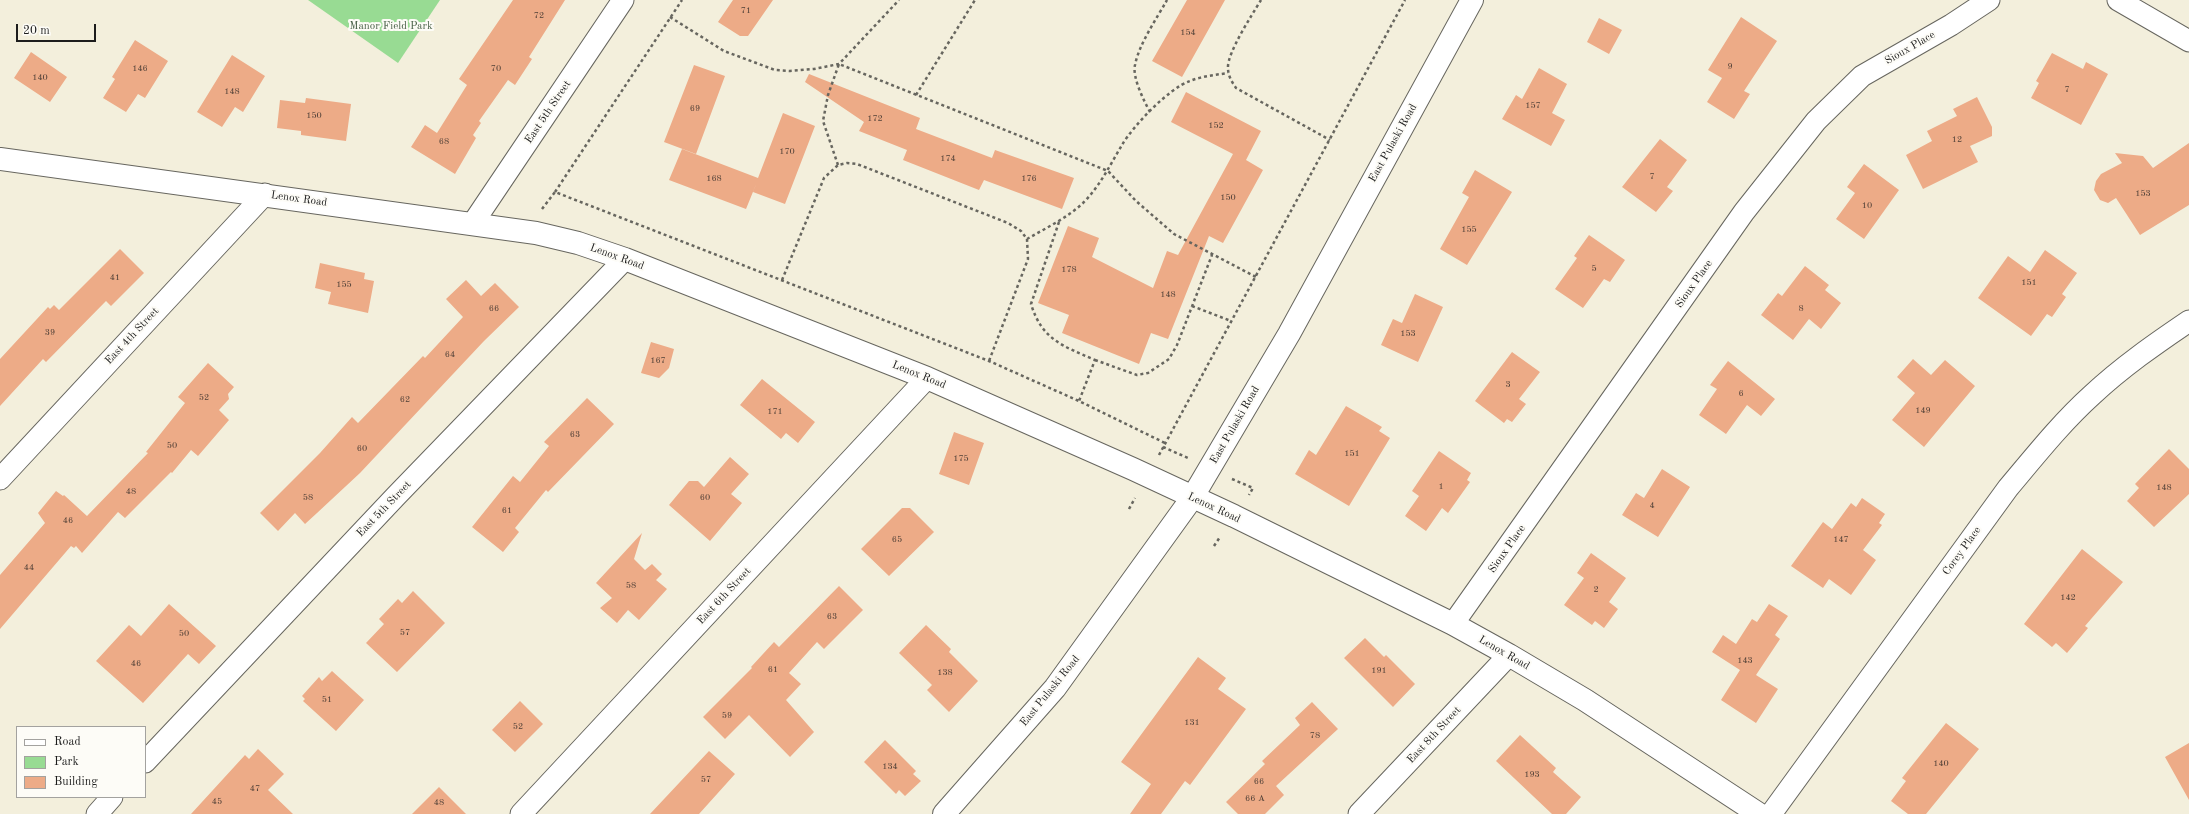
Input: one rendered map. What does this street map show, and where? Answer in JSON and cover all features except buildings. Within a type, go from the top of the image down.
[{"type":"street","name":"East 5th Street","points":[[472,223],[623,0]]},
{"type":"street","name":"East Pulaski Road","points":[[944,814],[1055,688],[1192,498],[1289,334],[1472,0]]},
{"type":"street","name":"Sioux Place","points":[[1453,624],[1744,212],[1816,121],[1862,76],[1950,25],[1989,0]]},
{"type":"street","points":[[2118,0],[2189,41]]},
{"type":"street","name":"Lenox Road","points":[[0,159],[265,194],[536,233],[578,243],[625,259],[927,378],[1133,469],[1192,498],[1234,516],[1453,624],[1508,655],[1585,700],[1759,814]]},
{"type":"street","name":"East 4th Street","points":[[0,479],[265,194]]},
{"type":"street","name":"East 5th Street","points":[[146,761],[396,496],[625,259]]},
{"type":"street","name":"Corey Place","points":[[1771,814],[2008,488],[2048,440],[2103,385],[2139,356],[2189,321]]},
{"type":"street","name":"East 6th Street","points":[[521,814],[927,378]]},
{"type":"street","name":"East 8th Street","points":[[1359,814],[1508,655]]},
{"type":"street","points":[[97,814],[111,798]]},
{"type":"path","points":[[542,207],[555,192],[682,0]]},
{"type":"path","points":[[838,165],[823,121],[828,95],[839,64],[899,0]]},
{"type":"path","points":[[916,95],[975,0]]},
{"type":"path","points":[[1150,112],[1141,97],[1134,66],[1139,52],[1167,0]]},
{"type":"path","points":[[1261,0],[1230,56],[1228,73],[1236,88],[1330,140]]},
{"type":"path","points":[[1163,447],[1405,0]]},
{"type":"path","points":[[670,17],[724,51],[776,70],[814,69],[839,64],[1108,170],[1157,221],[1174,234],[1256,277]]},
{"type":"path","points":[[1027,239],[1060,221],[1082,203],[1108,170],[1123,143],[1164,98],[1188,81],[1228,73]]},
{"type":"path","points":[[782,280],[824,178],[838,165],[847,163],[857,164],[1008,223],[1021,230],[1027,239],[1028,259],[989,361]]},
{"type":"path","points":[[555,192],[989,361],[1079,400],[1165,442]]},
{"type":"path","points":[[1060,221],[1031,304],[1041,328],[1061,346],[1137,375],[1148,373],[1169,359],[1178,345],[1212,255]]},
{"type":"path","points":[[1192,306],[1231,321]]},
{"type":"path","points":[[1079,400],[1095,360]]},
{"type":"green space","name":"Manor Field Park","points":[[308,0],[440,0],[398,63]]}]
